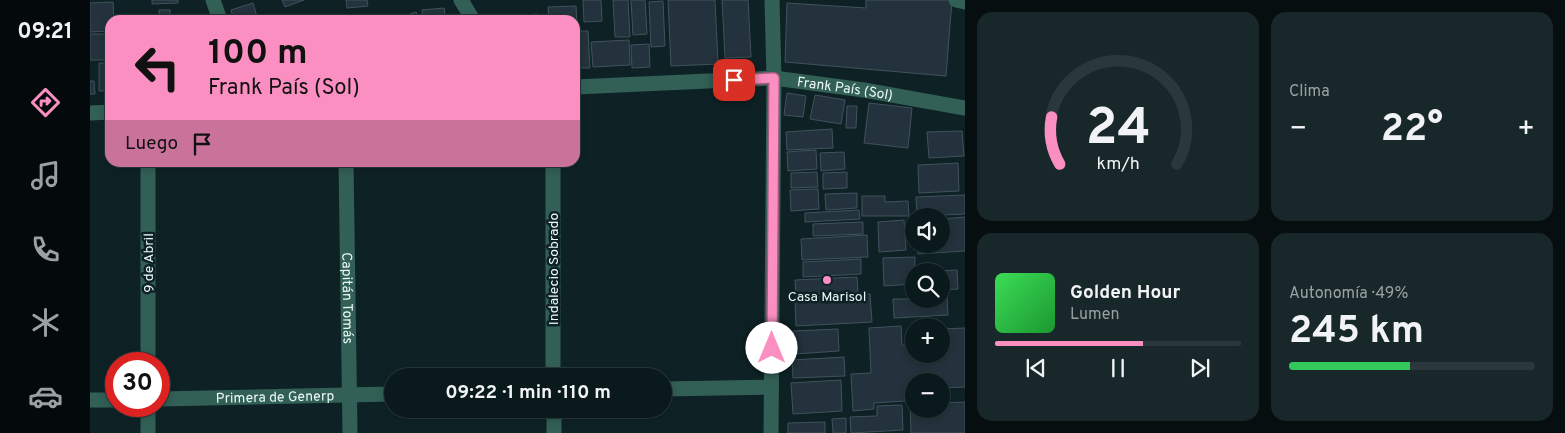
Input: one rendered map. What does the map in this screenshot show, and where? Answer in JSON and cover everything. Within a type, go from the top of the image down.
[{"type":"street","points":[[213,0],[218,15]]},
{"type":"street","points":[[461,0],[470,15]]},
{"type":"street","points":[[771,433],[774,78],[772,0]]},
{"type":"street","points":[[956,0],[965,2]]},
{"type":"street","name":"Frank País (Sol)","points":[[580,87],[774,78],[864,90],[965,108]]},
{"type":"street","points":[[90,113],[105,112]]},
{"type":"street","name":"9 de Abril","points":[[148,167],[148,352]]},
{"type":"street","name":"Capitán Tomás","points":[[346,167],[350,433]]},
{"type":"street","name":"Indalecio Sobrado","points":[[553,167],[553,368]]},
{"type":"street","points":[[672,389],[771,387]]},
{"type":"street","name":"Primera de Generp","points":[[170,399],[384,394]]},
{"type":"street","points":[[90,400],[105,400]]},
{"type":"street","points":[[148,417],[148,433]]},
{"type":"street","points":[[554,418],[554,433]]},
{"type":"building","points":[[152,0],[178,0],[178,3],[152,4]]},
{"type":"building","points":[[282,0],[304,0],[285,7]]},
{"type":"building","points":[[346,0],[367,0],[368,6],[347,8]]},
{"type":"building","points":[[583,0],[601,0],[602,21],[584,22]]},
{"type":"building","points":[[613,0],[628,0],[630,37],[615,37]]},
{"type":"building","points":[[631,0],[645,0],[647,34],[633,35]]},
{"type":"building","points":[[668,0],[715,0],[718,64],[671,66]]},
{"type":"building","points":[[722,0],[748,0],[751,57],[725,58]]},
{"type":"building","points":[[866,0],[952,0],[946,76],[785,62],[787,3],[866,8]]},
{"type":"building","points":[[663,1],[665,46],[651,47],[649,2]]},
{"type":"building","points":[[113,2],[114,15],[105,15],[105,31],[90,32],[90,3]]},
{"type":"building","points":[[253,3],[257,15],[232,15],[231,10]]},
{"type":"building","points":[[576,6],[576,15],[549,15],[548,7]]},
{"type":"building","points":[[444,8],[445,15],[422,15],[422,10]]},
{"type":"building","points":[[159,10],[170,10],[170,15],[159,15]]},
{"type":"building","points":[[580,31],[588,31],[590,68],[580,68]]},
{"type":"building","points":[[90,34],[105,34],[105,60],[90,60]]},
{"type":"building","points":[[629,40],[630,65],[593,67],[591,42]]},
{"type":"building","points":[[649,44],[650,67],[632,68],[631,45]]},
{"type":"building","points":[[99,63],[105,63],[105,91],[99,91]]},
{"type":"building","points":[[90,81],[94,81],[95,94],[90,94]]},
{"type":"building","points":[[787,93],[806,96],[803,117],[784,115]]},
{"type":"building","points":[[815,95],[845,100],[841,124],[810,119]]},
{"type":"building","points":[[869,103],[912,108],[908,148],[864,143]]},
{"type":"building","points":[[847,106],[857,106],[856,128],[846,128]]},
{"type":"building","points":[[832,129],[833,148],[787,150],[786,132]]},
{"type":"building","points":[[962,131],[964,156],[929,158],[927,132]]},
{"type":"building","points":[[816,150],[817,169],[788,171],[787,152]]},
{"type":"building","points":[[844,152],[845,169],[821,171],[820,153]]},
{"type":"building","points":[[958,163],[959,191],[919,193],[918,165]]},
{"type":"building","points":[[817,172],[818,187],[791,188],[791,173]]},
{"type":"building","points":[[847,172],[847,188],[823,189],[823,173]]},
{"type":"building","points":[[818,189],[819,209],[791,211],[790,190]]},
{"type":"building","points":[[857,193],[857,208],[826,210],[825,194]]},
{"type":"building","points":[[965,195],[965,214],[950,215],[950,208],[917,208],[916,197]]},
{"type":"building","points":[[862,196],[885,196],[885,202],[908,201],[908,208],[905,208],[905,216],[862,216]]},
{"type":"building","points":[[859,210],[860,219],[805,222],[805,213]]},
{"type":"building","points":[[965,217],[965,251],[950,252],[950,218]]},
{"type":"building","points":[[904,220],[905,250],[879,252],[878,222]]},
{"type":"building","points":[[863,222],[863,234],[813,236],[813,224]]},
{"type":"building","points":[[867,235],[868,257],[802,260],[801,239]]},
{"type":"building","points":[[915,257],[915,263],[905,263],[905,285],[884,286],[883,258]]},
{"type":"building","points":[[861,259],[861,274],[803,277],[803,262]]},
{"type":"building","points":[[950,270],[957,270],[958,289],[950,289]]},
{"type":"building","points":[[857,277],[858,292],[796,295],[795,280]]},
{"type":"building","points":[[870,294],[872,322],[796,326],[795,298]]},
{"type":"building","points":[[893,299],[905,299],[905,308],[948,308],[948,315],[894,318]]},
{"type":"building","points":[[901,326],[902,345],[905,345],[905,363],[950,363],[950,329],[965,328],[965,387],[950,388],[950,373],[905,373],[905,401],[874,403],[874,409],[853,411],[851,374],[871,373],[869,328]]},
{"type":"building","points":[[838,329],[839,351],[795,354],[793,331]]},
{"type":"building","points":[[844,357],[845,376],[793,378],[792,360]]},
{"type":"building","points":[[841,380],[842,411],[793,414],[791,383]]},
{"type":"building","points":[[965,402],[965,433],[911,433],[910,418],[950,418],[950,403]]},
{"type":"building","points":[[902,405],[903,430],[851,433],[850,417],[877,416],[877,406]]},
{"type":"building","points":[[846,418],[846,433],[833,433],[832,419]]},
{"type":"building","points":[[825,422],[825,433],[788,433],[788,423]]},
{"type":"place","name":"Casa Marisol","points":[[827,280]]},
{"type":"route","points":[[734,80],[774,78],[772,348]]}]
